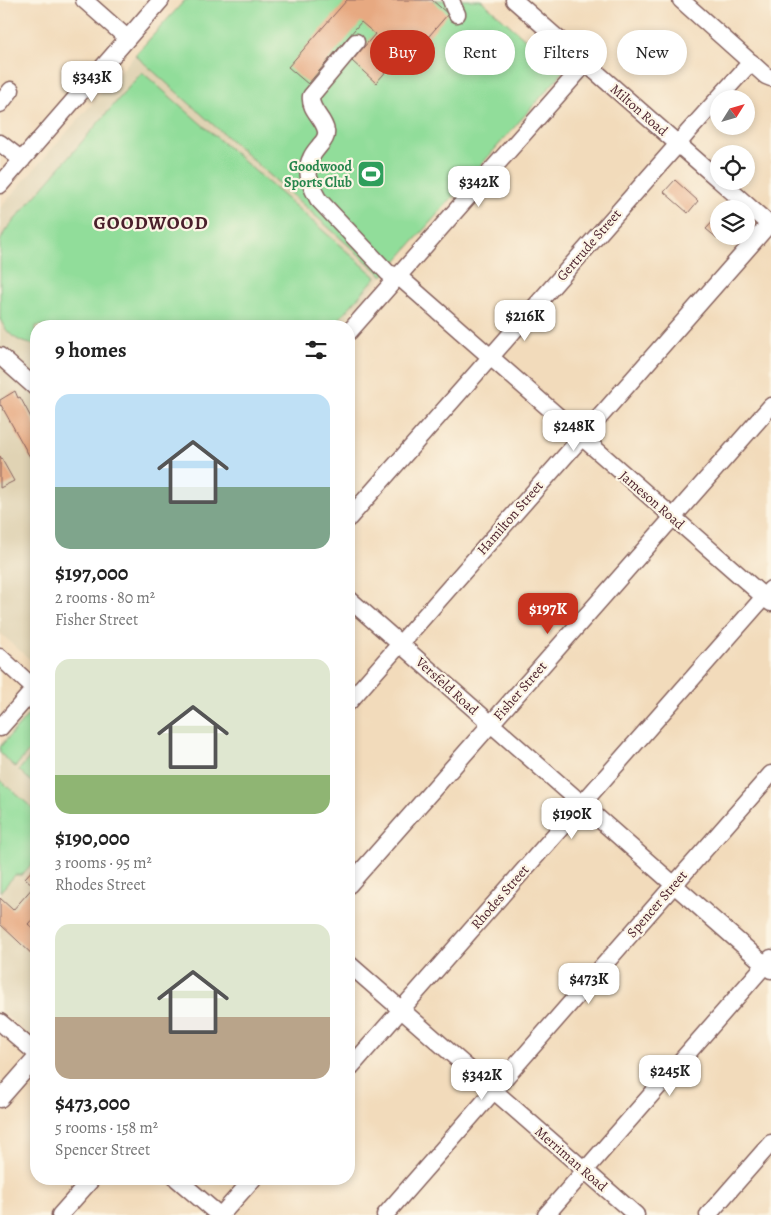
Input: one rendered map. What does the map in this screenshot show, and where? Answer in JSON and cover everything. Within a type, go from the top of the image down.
[{"type":"street","points":[[84,0],[127,38]]},
{"type":"street","points":[[0,185],[161,0]]},
{"type":"street","name":"Milton Road","points":[[514,0],[548,30]]},
{"type":"street","points":[[681,0],[766,76],[771,78]]},
{"type":"street","name":"Jameson Road","points":[[356,42],[311,96],[310,102],[325,125],[326,132],[326,137],[310,158],[308,167],[312,189],[318,199],[388,273],[398,276],[673,518],[769,596]]},
{"type":"street","name":"Gertrude Street","points":[[355,511],[751,62]]},
{"type":"street","points":[[355,325],[575,75]]},
{"type":"street","name":"Milton Road","points":[[600,75],[710,172]]},
{"type":"street","points":[[0,104],[11,90]]},
{"type":"street","points":[[0,143],[22,160]]},
{"type":"street","name":"Milton Road","points":[[730,190],[770,224]]},
{"type":"street","name":"Hamilton Street","points":[[355,695],[770,224]]},
{"type":"street","points":[[2,361],[30,383]]},
{"type":"street","name":"Fisher Street","points":[[355,879],[771,406]]},
{"type":"street","name":"Rhodes Street","points":[[355,1062],[582,804],[769,596]]},
{"type":"street","name":"Versfeld Road","points":[[355,604],[674,885],[769,965]]},
{"type":"street","points":[[0,657],[30,683]]},
{"type":"street","points":[[0,728],[30,695]]},
{"type":"street","name":"Spencer Street","points":[[385,1215],[771,774]]},
{"type":"street","points":[[546,1215],[769,965]]},
{"type":"street","name":"Merriman Road","points":[[355,969],[636,1215]]},
{"type":"street","points":[[0,1022],[30,1048]]},
{"type":"street","points":[[0,1099],[30,1065]]},
{"type":"street","points":[[708,1215],[771,1143]]},
{"type":"street","points":[[60,1215],[87,1185]]},
{"type":"street","points":[[184,1185],[220,1215],[248,1185]]},
{"type":"shaded area","points":[[135,55],[383,276],[344,320],[30,320],[30,660],[0,633],[0,208]]},
{"type":"shaded area","points":[[30,710],[30,1037],[0,1010],[0,744]]},
{"type":"green space","name":"Goodwood Sports Club","points":[[185,0],[481,0],[525,39],[525,75],[560,75],[383,276],[135,55]]},
{"type":"green space","points":[[142,72],[376,277],[338,320],[30,320],[30,344],[19,340],[10,334],[0,319],[0,242],[5,231]]},
{"type":"green space","points":[[30,715],[30,750],[15,767],[0,753],[0,747]]},
{"type":"green space","points":[[30,757],[30,780],[19,770]]},
{"type":"green space","points":[[0,780],[30,806],[30,866],[22,875],[15,875],[0,892]]},
{"type":"building","points":[[347,0],[432,0],[448,14],[434,30],[370,30],[361,22],[308,84],[288,67]]},
{"type":"building","points":[[370,40],[370,75],[383,75],[376,83],[352,61]]},
{"type":"building","points":[[675,180],[698,201],[688,213],[664,192]]},
{"type":"building","points":[[15,391],[30,416],[30,457],[0,406],[0,400]]},
{"type":"building","points":[[0,456],[14,481],[0,488]]},
{"type":"building","points":[[30,872],[30,882],[25,878]]},
{"type":"building","points":[[30,891],[30,922],[28,924],[30,926],[30,952],[0,924],[0,898],[13,910]]},
{"type":"place","name":"Goodwood Sports Club","points":[[371,174]]},
{"type":"district","name":"GOODWOOD","points":[[151,223]]}]
